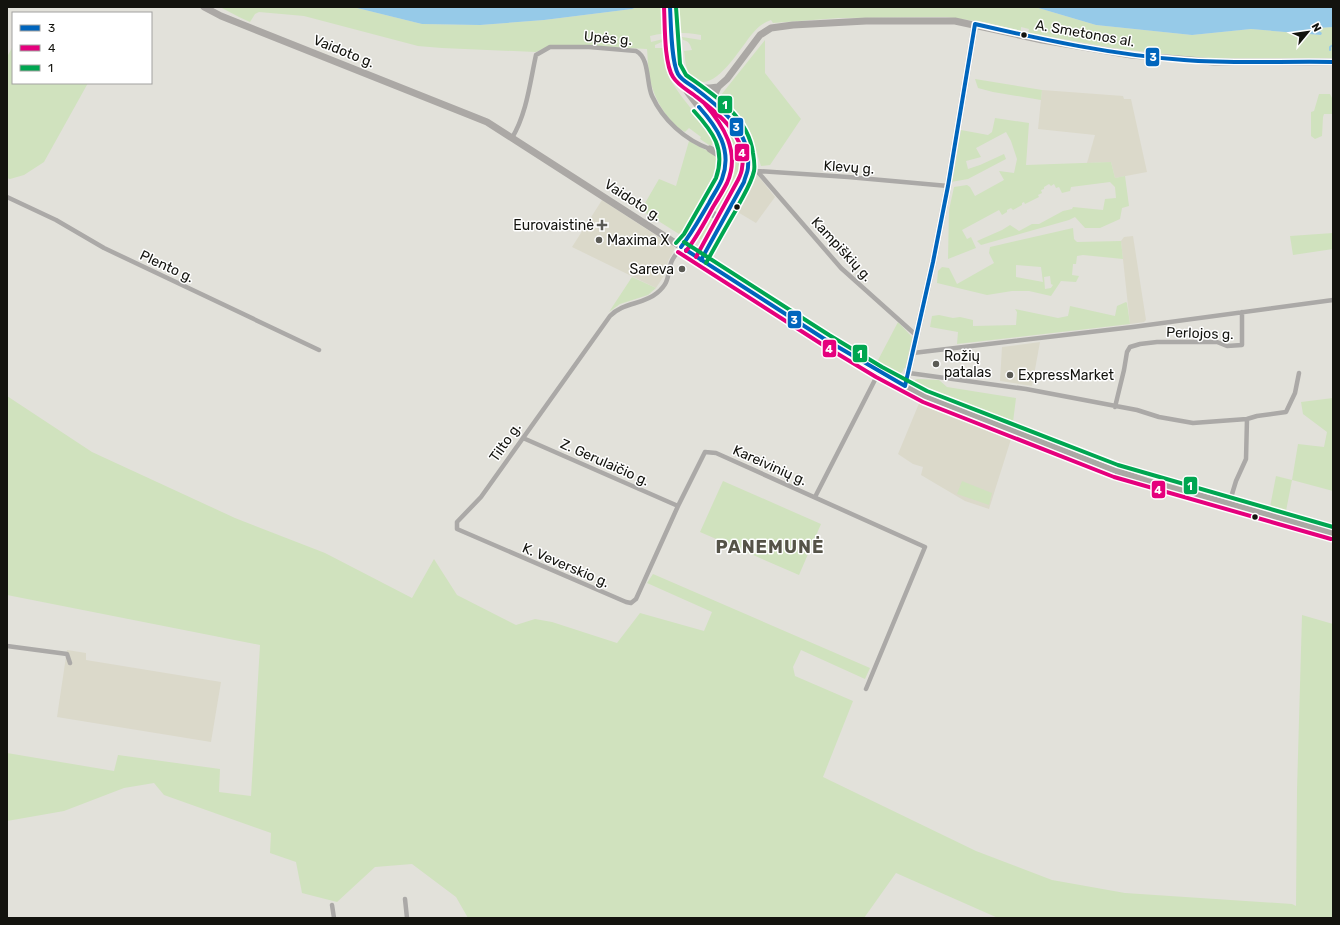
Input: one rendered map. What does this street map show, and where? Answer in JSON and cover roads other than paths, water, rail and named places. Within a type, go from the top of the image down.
[{"type":"main road","name":"Vaidoto g.","points":[[204,7],[235,21],[487,122],[826,340],[879,372],[925,396],[1116,471],[1333,533]]},
{"type":"main road","name":"Tilto g.","points":[[670,7],[674,65],[681,80],[696,103],[710,119],[722,138],[726,159],[725,175],[689,237],[681,247]]},
{"type":"main road","name":"A. Smetonos al.","points":[[718,87],[727,79],[756,40],[767,30],[774,27],[866,21],[955,20],[1042,40],[1131,55],[1214,62],[1333,62]]},
{"type":"main road","points":[[905,386],[917,336],[948,186],[975,24]]},
{"type":"main road","points":[[681,80],[694,88],[738,126],[745,140],[748,153],[748,169],[744,182],[701,260]]},
{"type":"main road","points":[[694,88],[718,87],[714,98],[715,105]]},
{"type":"main road","points":[[710,149],[717,146],[726,128],[738,126]]},
{"type":"main road","points":[[710,149],[726,159]]},
{"type":"main road","points":[[710,202],[710,210],[714,215],[720,216],[726,213]]},
{"type":"street","name":"Upės g.","points":[[512,138],[518,128],[536,55],[550,47],[589,47],[636,51],[640,53],[645,60],[651,94],[663,113],[680,132],[710,149]]},
{"type":"street","name":"Klevų g.","points":[[748,169],[757,171],[948,186]]},
{"type":"street","name":"Kampiškių g.","points":[[757,171],[842,268],[917,336]]},
{"type":"street","name":"Plento g.","points":[[7,197],[56,220],[104,248],[319,350]]},
{"type":"street","name":"Tilto g.","points":[[457,530],[457,522],[482,497],[610,316],[624,306],[652,297],[663,287],[667,280],[671,262],[681,247]]},
{"type":"street","name":"Perlojos g.","points":[[913,353],[1102,331],[1333,300]]},
{"type":"street","name":"Perlojos g.","points":[[1115,406],[1127,352],[1130,347],[1157,342],[1217,342],[1227,346],[1242,345],[1242,312]]},
{"type":"street","name":"Kareivinių g.","points":[[650,570],[678,506],[705,452],[716,453],[815,497],[879,372]]},
{"type":"street","points":[[909,373],[1026,389],[1137,410],[1160,417],[1193,423],[1247,419],[1256,416],[1286,412],[1295,393],[1299,373]]},
{"type":"street","points":[[1229,504],[1236,482],[1246,459],[1247,419]]},
{"type":"street","name":"Z. Gerulaičio g.","points":[[523,438],[678,506]]},
{"type":"street","points":[[815,497],[925,547],[866,689]]},
{"type":"street","name":"K. Veverskio g.","points":[[457,530],[626,602],[631,603],[636,599],[650,570]]},
{"type":"street","points":[[7,646],[67,654],[70,663]]},
{"type":"street","points":[[405,899],[407,918]]},
{"type":"street","points":[[332,906],[334,918]]},
{"type":"water","points":[[353,7],[637,7],[632,9],[544,20],[480,25],[422,24]]},
{"type":"water","points":[[1035,7],[1333,7],[1333,27],[1318,28],[1318,30],[1322,33],[1321,35],[1251,29],[1192,35],[1096,25]]},
{"type":"waterway","points":[[1330,50],[1330,47],[1333,45]]},
{"type":"place","name":"Eurovaistinė","points":[[602,225]]},
{"type":"place","name":"Maxima X","points":[[599,240]]},
{"type":"place","name":"Sareva","points":[[682,269]]},
{"type":"place","name":"Rožių patalas","points":[[936,364]]},
{"type":"place","name":"ExpressMarket","points":[[1010,375]]},
{"type":"district","name":"PANEMUNĖ","points":[[770,547]]}]
